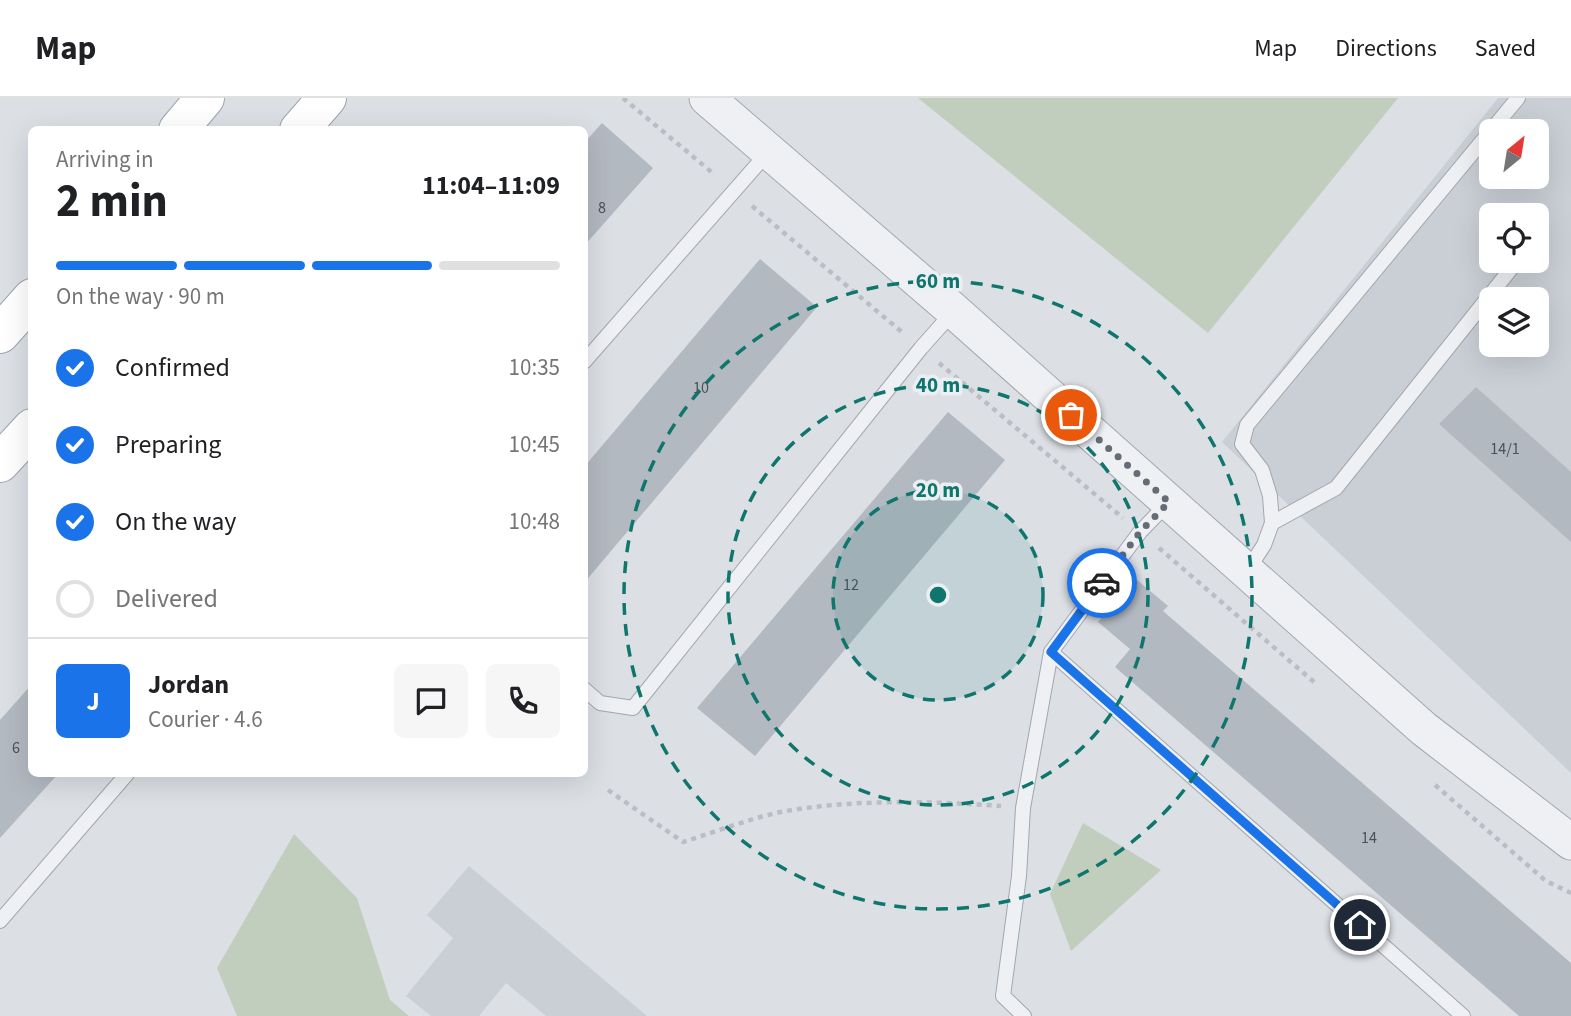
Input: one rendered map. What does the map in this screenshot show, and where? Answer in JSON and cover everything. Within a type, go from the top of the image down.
[{"type":"main road","points":[[181,126],[205,98]]},
{"type":"main road","points":[[302,126],[327,98]]},
{"type":"main road","points":[[0,334],[28,302]]},
{"type":"main road","points":[[0,463],[28,432]]},
{"type":"street","points":[[707,98],[954,311],[1424,729],[1571,842]]},
{"type":"lane","points":[[1247,572],[1264,545],[1272,523],[1270,496],[1262,470],[1242,444],[1247,425],[1518,98]]},
{"type":"lane","points":[[588,357],[770,150]]},
{"type":"lane","points":[[1272,523],[1336,488],[1508,273]]},
{"type":"lane","points":[[588,692],[600,703],[634,708],[921,348],[954,311]]},
{"type":"lane","points":[[1024,1016],[1003,996],[1019,876],[1023,808],[1051,652],[1140,532],[1169,502]]},
{"type":"lane","points":[[1051,652],[1463,1016]]},
{"type":"lane","points":[[0,921],[124,777]]},
{"type":"path","points":[[624,98],[1314,682]]},
{"type":"path","points":[[1430,782],[1546,881],[1571,893]]},
{"type":"path","points":[[608,790],[683,842],[780,813],[844,805],[951,803],[1023,808]]},
{"type":"shaded area","points":[[1498,98],[1571,98],[1571,773],[1222,442],[1479,122],[1479,189],[1549,189],[1549,119],[1481,119]]},
{"type":"shaded area","points":[[469,866],[647,1016],[546,1016],[506,983],[479,1016],[431,1016],[406,996],[453,938],[427,915]]},
{"type":"green space","points":[[918,98],[1398,98],[1208,333]]},
{"type":"green space","points":[[1083,823],[1161,870],[1071,951],[1050,894]]},
{"type":"green space","points":[[294,834],[357,898],[390,1000],[409,1016],[237,1016],[217,968]]},
{"type":"building","points":[[602,123],[653,168],[588,241],[588,139]]},
{"type":"building","points":[[760,259],[817,307],[588,578],[588,462]]},
{"type":"building","points":[[1476,387],[1571,472],[1571,542],[1439,424]]},
{"type":"building","points":[[948,412],[1005,460],[755,756],[697,708]]},
{"type":"building","points":[[1136,579],[1168,606],[1163,611],[1571,963],[1571,1016],[1519,1016],[1115,667],[1130,649],[1098,622]]},
{"type":"building","points":[[28,688],[28,777],[55,777],[0,838],[0,720]]},
{"type":"way so far","points":[[1071,415],[1169,502],[1140,532],[1102,583]]},
{"type":"route","points":[[1102,583],[1051,652],[1360,925]]}]
